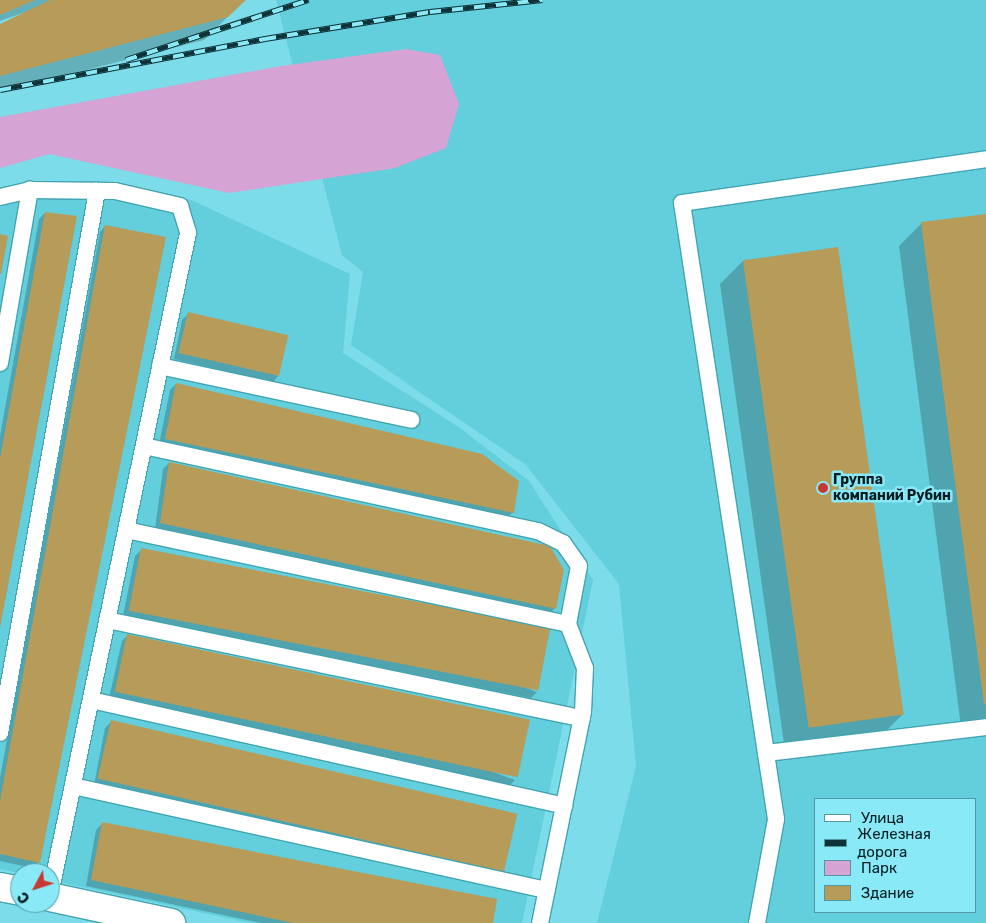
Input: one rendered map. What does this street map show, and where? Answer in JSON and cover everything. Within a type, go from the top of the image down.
[{"type":"street","points":[[60,898],[171,923]]},
{"type":"lane","points":[[757,923],[776,819],[682,203],[986,159]]},
{"type":"lane","points":[[0,363],[30,190]]},
{"type":"lane","points":[[0,198],[30,190],[115,192],[180,206],[188,233],[57,863]]},
{"type":"lane","points":[[0,733],[97,191]]},
{"type":"lane","points":[[160,366],[411,420]]},
{"type":"lane","points":[[144,446],[538,531],[563,543],[579,566],[568,624],[584,668],[582,718],[540,923]]},
{"type":"lane","points":[[126,530],[568,624]]},
{"type":"lane","points":[[107,620],[582,718]]},
{"type":"lane","points":[[91,700],[564,806]]},
{"type":"lane","points":[[766,753],[986,727]]},
{"type":"lane","points":[[73,786],[547,890]]},
{"type":"shaded area","points":[[276,0],[986,0],[986,923],[597,923],[636,766],[619,584],[526,465],[351,345],[363,272],[342,255]]},
{"type":"shaded area","points":[[0,199],[189,199],[350,274],[343,353],[460,428],[529,481],[593,580],[522,923],[250,923],[60,882],[60,863],[10,863],[10,871],[0,869]]},
{"type":"green space","points":[[406,49],[440,55],[459,104],[446,148],[395,168],[229,193],[49,154],[0,168],[0,117],[281,66]]},
{"type":"building","points":[[0,0],[35,0],[0,15]]},
{"type":"building","points":[[50,0],[246,0],[228,17],[0,76],[0,24]]},
{"type":"building","points":[[45,212],[77,216],[0,628],[0,459]]},
{"type":"building","points":[[986,214],[986,704],[984,704],[921,222]]},
{"type":"building","points":[[105,225],[166,237],[40,863],[0,854],[0,801]]},
{"type":"building","points":[[0,234],[8,236],[1,274],[0,274]]},
{"type":"building","name":"Группа компаний Рубин","points":[[838,247],[904,714],[809,728],[743,260]]},
{"type":"building","points":[[188,312],[288,335],[279,376],[179,353]]},
{"type":"building","points":[[176,383],[482,454],[519,481],[514,513],[165,439]]},
{"type":"building","points":[[169,462],[550,546],[564,570],[556,609],[160,523]]},
{"type":"building","points":[[141,548],[550,628],[538,690],[129,611]]},
{"type":"building","points":[[127,634],[530,720],[518,777],[115,692]]},
{"type":"building","points":[[111,720],[517,814],[504,872],[98,778]]},
{"type":"building","points":[[102,822],[497,899],[493,923],[293,923],[91,880]]},
{"type":"railway","points":[[126,60],[308,0]]},
{"type":"railway","points":[[0,90],[265,39],[430,12],[542,0]]},
{"type":"place","name":"Группа компаний Рубин","points":[[823,488]]}]
